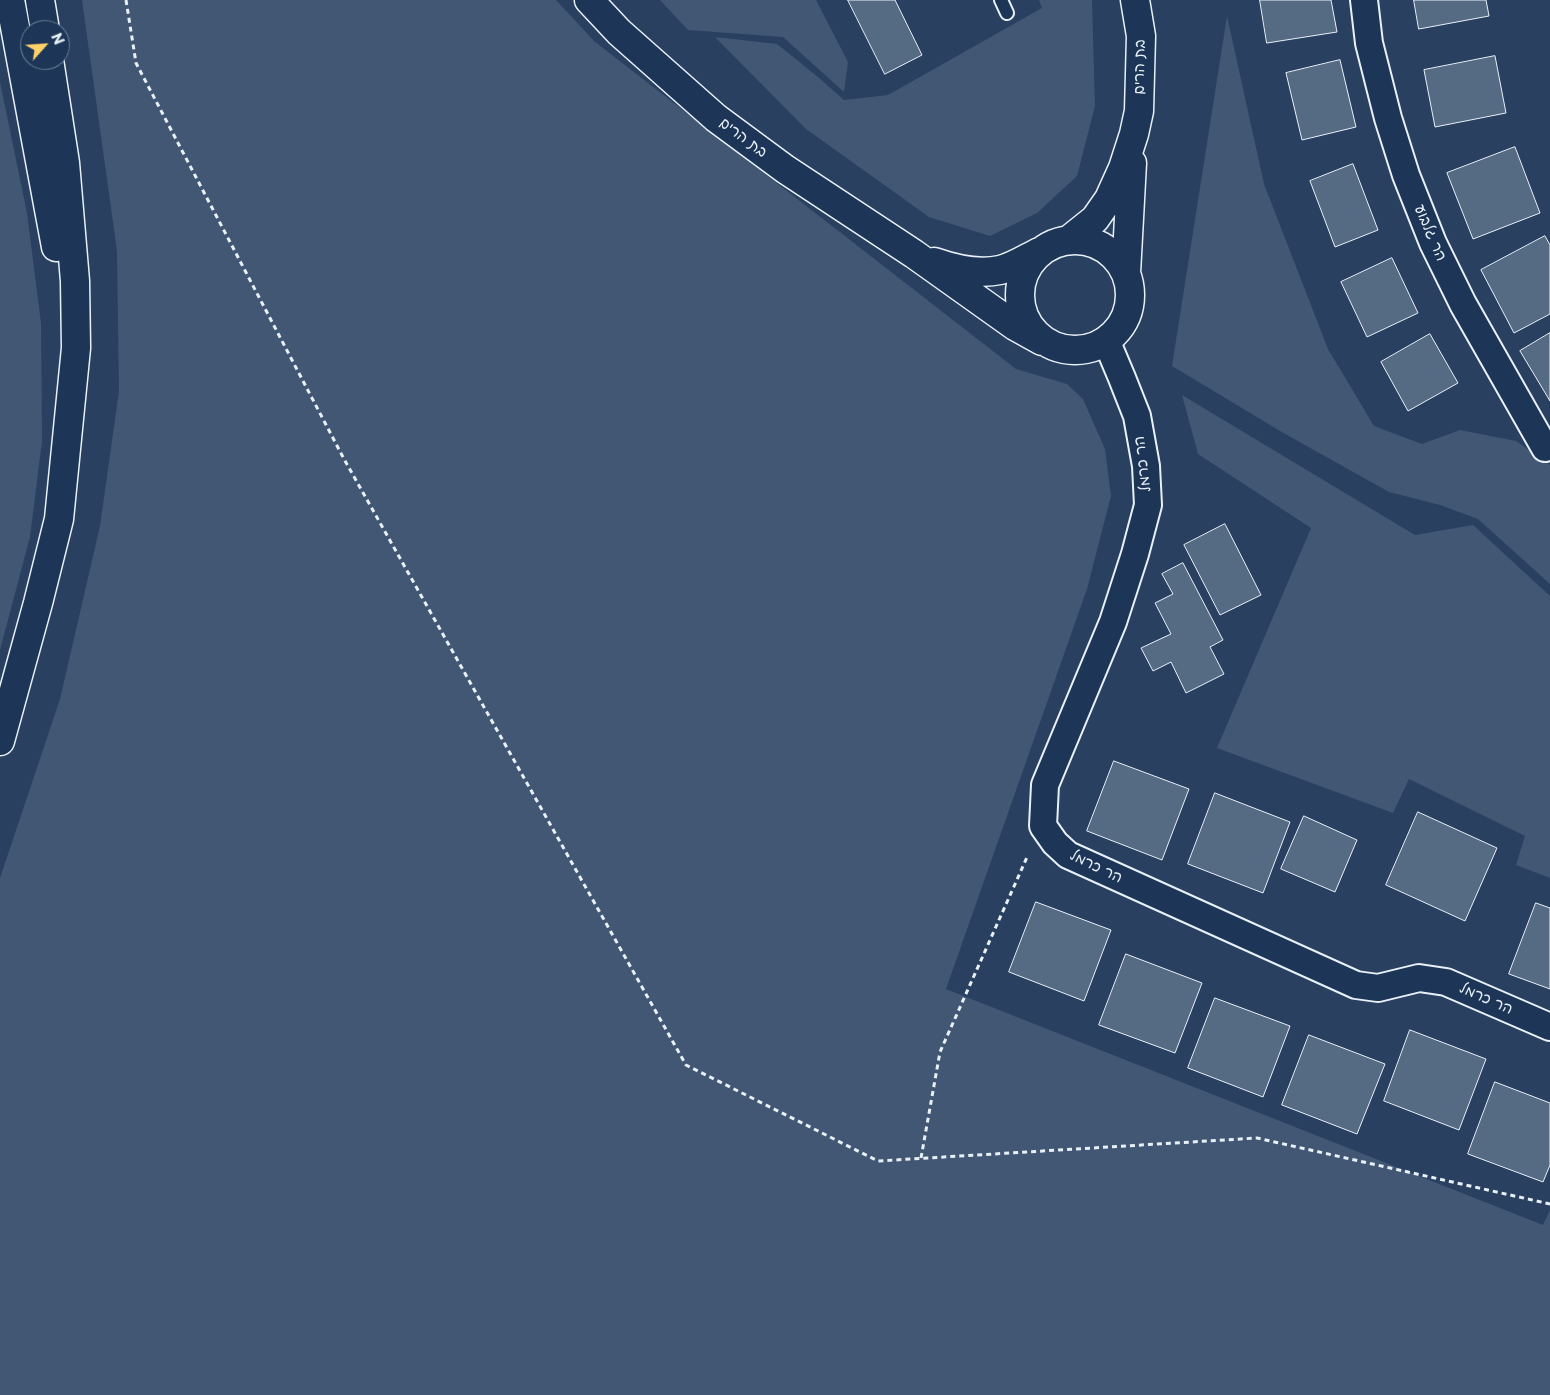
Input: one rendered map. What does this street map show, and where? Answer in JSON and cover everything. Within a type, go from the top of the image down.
[{"type":"street","points":[[10,0],[63,287],[66,369],[64,471]]},
{"type":"street","points":[[40,0],[43,20]]},
{"type":"street","name":"בת הרים","points":[[589,0],[619,32],[716,118],[785,169],[914,254],[1015,326],[1042,341]]},
{"type":"street","name":"בת הרים","points":[[1070,239],[1095,219],[1109,199],[1123,168],[1134,134],[1139,111],[1141,36],[1135,0]]},
{"type":"street","name":"הר גלבוע","points":[[1364,0],[1369,43],[1388,118],[1406,175],[1433,243],[1463,304],[1545,448]]},
{"type":"street","points":[[0,741],[59,519],[76,348],[75,281],[65,163],[51,70]]},
{"type":"street","name":"בת הרים","points":[[1126,273],[1134,134]]},
{"type":"street","points":[[1070,239],[1088,240],[1103,247],[1117,258],[1126,273],[1130,290],[1129,307],[1123,323],[1112,337],[1097,346],[1079,351],[1062,349],[1042,341],[1032,330],[1023,314],[1019,297],[1021,280],[1028,264],[1039,252],[1054,243],[1070,239]]},
{"type":"street","name":"בת הרים","points":[[914,254],[950,268],[976,272],[1000,270],[1039,252]]},
{"type":"street","name":"הר כרמל","points":[[1106,340],[1136,416],[1146,466],[1148,505],[1135,554],[1113,622],[1045,785],[1043,826],[1068,855],[1356,984],[1378,988],[1419,978],[1446,982],[1550,1027]]},
{"type":"lane","points":[[1001,0],[1008,13]]},
{"type":"path","points":[[126,0],[136,63],[344,459],[686,1065],[878,1161],[1258,1138],[1550,1204]]},
{"type":"path","points":[[921,1158],[940,1052],[1032,845],[1043,826]]},
{"type":"shaded area","points":[[82,0],[556,0],[594,41],[1016,369],[1067,384],[1083,399],[1105,449],[1111,496],[1087,589],[946,989],[1543,1225],[1550,1210],[1550,1395],[0,1395],[0,878],[60,699],[100,526],[119,391],[117,251]]},
{"type":"shaded area","points":[[660,0],[816,0],[848,62],[844,92],[783,37],[688,30]]},
{"type":"shaded area","points":[[1039,0],[1092,0],[1095,106],[1077,176],[1037,213],[990,236],[929,217],[806,129],[715,37],[777,44],[844,100],[888,95],[1042,8]]},
{"type":"shaded area","points":[[1227,16],[1264,184],[1328,349],[1374,426],[1422,444],[1460,430],[1516,441],[1550,465],[1550,584],[1478,519],[1440,505],[1389,492],[1280,431],[1172,366]]},
{"type":"shaded area","points":[[0,82],[27,213],[41,323],[42,441],[30,537],[0,650]]},
{"type":"shaded area","points":[[1182,395],[1415,535],[1473,525],[1550,596],[1550,878],[1516,865],[1525,836],[1409,779],[1393,813],[1217,748],[1311,528],[1198,454]]},
{"type":"building","points":[[848,0],[895,0],[922,55],[885,74]]},
{"type":"building","points":[[1260,0],[1331,0],[1337,32],[1267,43]]},
{"type":"building","points":[[1414,0],[1486,0],[1489,16],[1419,29]]},
{"type":"building","points":[[1495,56],[1506,113],[1435,127],[1424,70]]},
{"type":"building","points":[[1340,60],[1356,127],[1302,140],[1286,73]]},
{"type":"building","points":[[1515,147],[1540,213],[1473,239],[1447,173]]},
{"type":"building","points":[[1353,164],[1378,230],[1335,247],[1310,181]]},
{"type":"building","points":[[1545,236],[1550,245],[1550,314],[1514,333],[1481,270]]},
{"type":"building","points":[[1392,258],[1418,313],[1367,337],[1341,282]]},
{"type":"building","points":[[1550,333],[1550,401],[1520,351]]},
{"type":"building","points":[[1430,334],[1458,383],[1408,411],[1381,362]]},
{"type":"building","points":[[1225,524],[1261,595],[1220,615],[1184,545]]},
{"type":"building","points":[[1183,563],[1223,640],[1210,647],[1224,674],[1186,693],[1171,662],[1153,671],[1141,648],[1171,634],[1155,603],[1173,594],[1162,574]]},
{"type":"building","points":[[1114,761],[1189,789],[1162,860],[1087,831]]},
{"type":"building","points":[[1215,793],[1290,822],[1263,893],[1188,864]]},
{"type":"building","points":[[1418,812],[1497,848],[1465,921],[1386,885]]},
{"type":"building","points":[[1304,816],[1357,840],[1335,892],[1281,869]]},
{"type":"building","points":[[1036,902],[1111,930],[1084,1001],[1009,972]]},
{"type":"building","points":[[1536,903],[1550,908],[1550,989],[1509,974]]},
{"type":"building","points":[[1126,954],[1202,983],[1175,1053],[1099,1025]]},
{"type":"building","points":[[1215,998],[1290,1026],[1263,1097],[1188,1068]]},
{"type":"building","points":[[1410,1030],[1486,1059],[1459,1130],[1384,1101]]},
{"type":"building","points":[[1309,1035],[1385,1064],[1357,1134],[1282,1105]]},
{"type":"building","points":[[1495,1082],[1550,1103],[1550,1165],[1543,1182],[1468,1154]]}]
